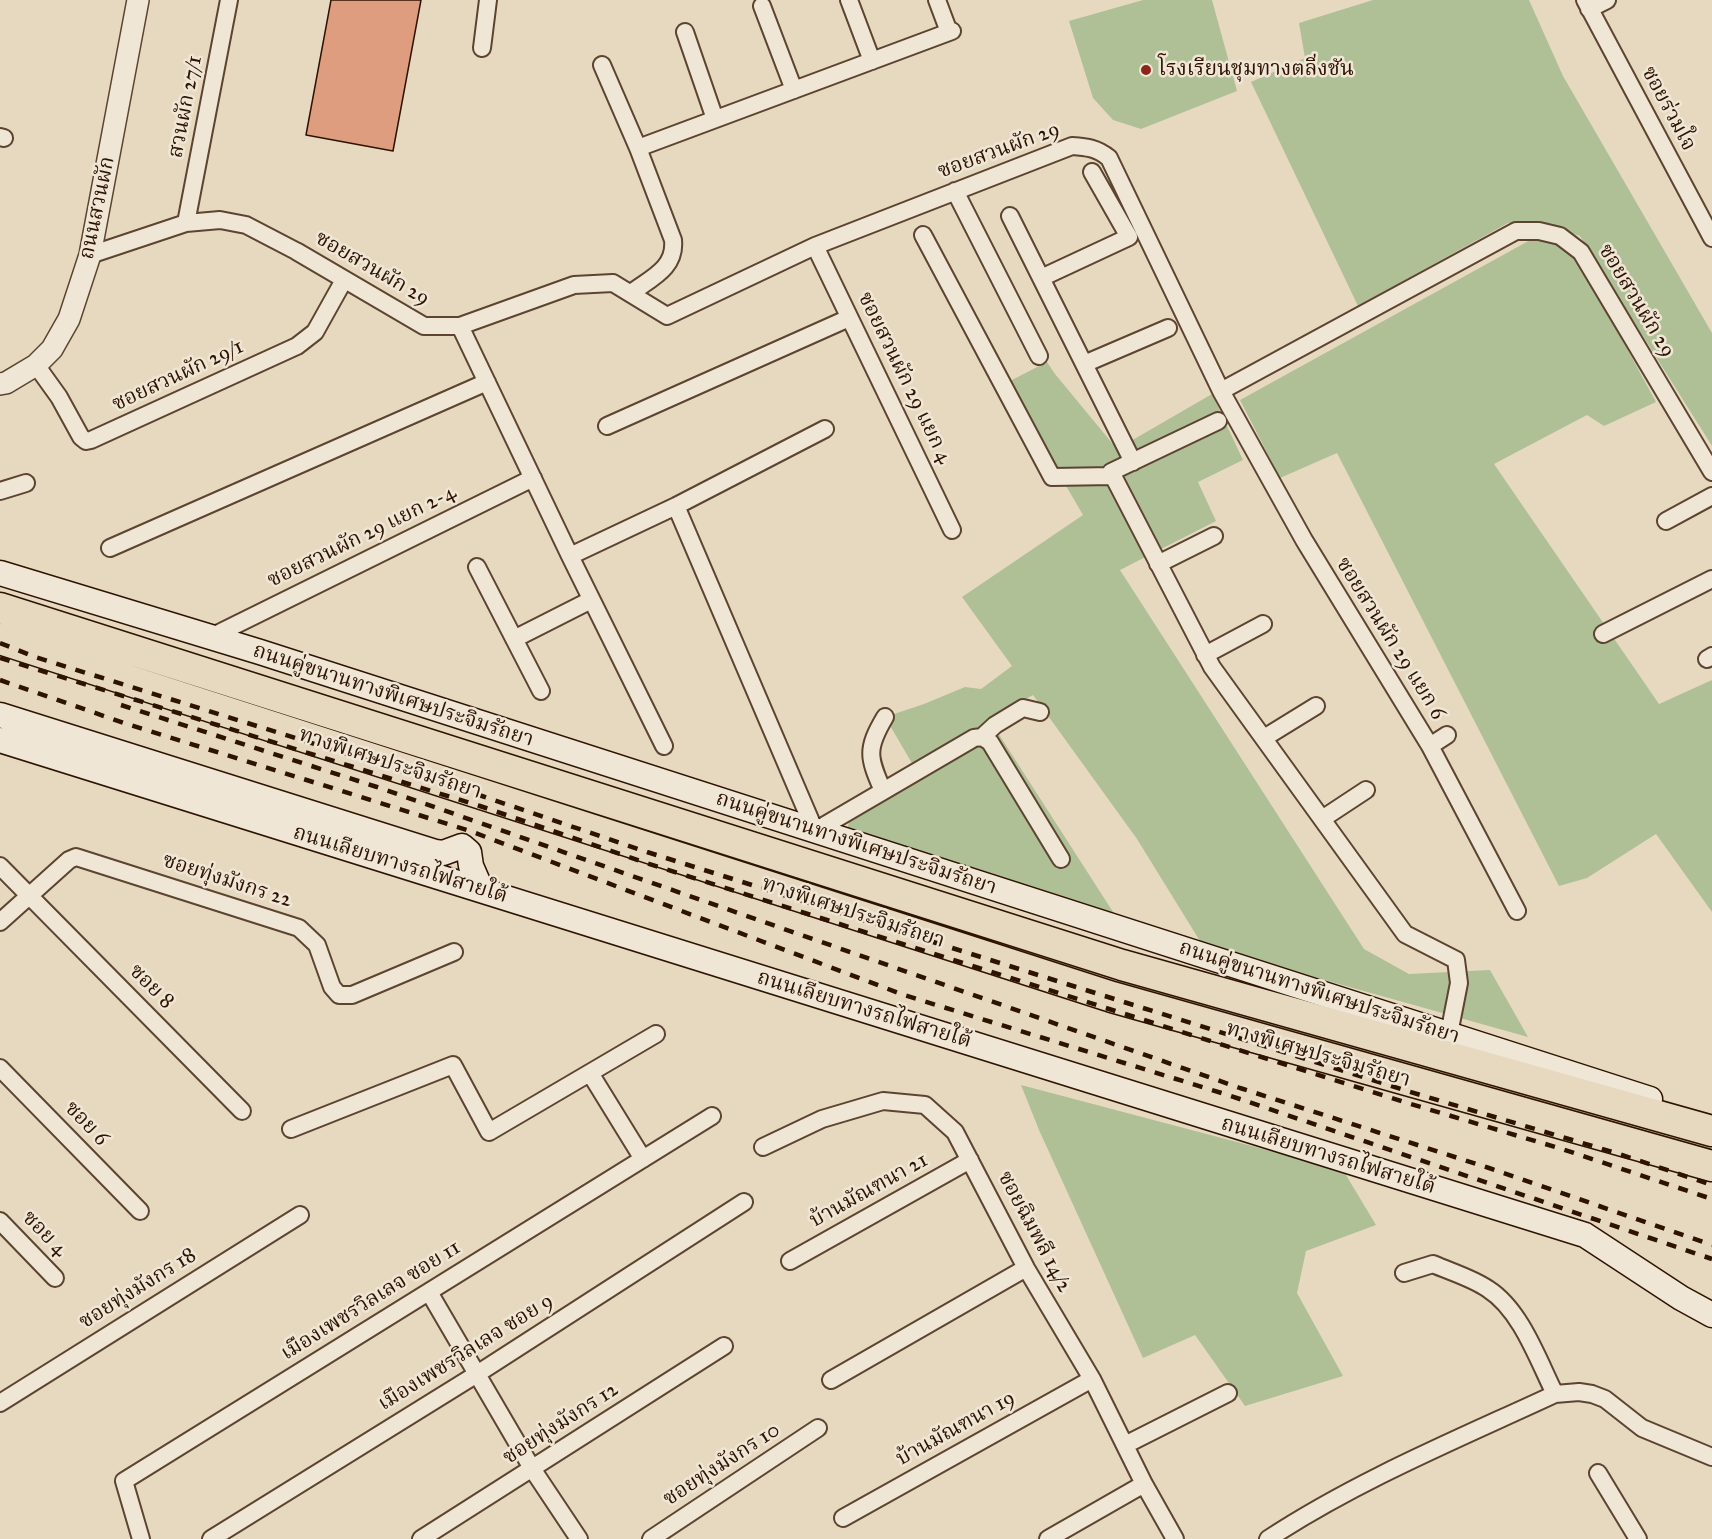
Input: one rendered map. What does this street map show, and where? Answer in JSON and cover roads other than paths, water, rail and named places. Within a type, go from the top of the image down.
[{"type":"highway","name":"ทางพิเศษประจิมรัถยา","points":[[0,608],[1122,965],[1712,1131]]},
{"type":"highway","name":"ทางพิเศษประจิมรัถยา","points":[[0,639],[1112,997],[1712,1167]]},
{"type":"main road","name":"ถนนคู่ขนานทางพิเศษประจิมรัถยา","points":[[0,573],[211,637],[1712,1118]]},
{"type":"main road","points":[[0,593],[474,745],[480,748],[492,764],[502,764],[517,748],[534,742]]},
{"type":"main road","points":[[0,715],[435,852],[442,853],[462,846],[469,852],[471,866],[481,889]]},
{"type":"main road","name":"ถนนเลียบทางรถไฟสายใต้","points":[[0,740],[1585,1235],[1681,1298],[1712,1315]]},
{"type":"street","name":"ถนนสวนผัก","points":[[0,384],[6,383],[36,365],[52,349],[69,319],[90,255],[138,0]]},
{"type":"street","name":"สวนผัก 27/1","points":[[186,223],[229,0]]},
{"type":"street","points":[[482,48],[488,0]]},
{"type":"street","points":[[849,0],[872,61]]},
{"type":"street","points":[[638,148],[950,31],[937,0]]},
{"type":"street","points":[[1587,4],[1607,0]]},
{"type":"street","name":"ซอยร่วมใจ","points":[[1587,4],[1712,237]]},
{"type":"street","points":[[762,6],[794,90]]},
{"type":"street","points":[[685,32],[715,119]]},
{"type":"street","points":[[602,65],[638,148],[673,240],[674,252],[668,266],[631,293]]},
{"type":"street","name":"ซอยสวนผัก 29","points":[[90,255],[186,223],[220,220],[246,225],[296,251],[424,326],[460,326],[574,285],[613,283],[667,316],[815,246],[1072,146],[1087,147],[1100,151],[1109,158],[1221,391],[1516,231],[1539,231],[1560,236],[1581,252],[1712,472]]},
{"type":"street","points":[[1041,278],[1128,237],[1092,172]]},
{"type":"street","points":[[955,190],[1039,356]]},
{"type":"street","points":[[1010,216],[1133,462]]},
{"type":"street","points":[[923,235],[1052,477],[1113,476]]},
{"type":"street","name":"ซอยสวนผัก 29 แยก 4","points":[[815,246],[952,530]]},
{"type":"street","name":"ซอยสวนผัก 29/1","points":[[36,365],[64,404],[81,437],[86,441],[91,440],[303,342],[315,332],[344,280]]},
{"type":"street","points":[[607,426],[849,318]]},
{"type":"street","points":[[460,326],[664,747]]},
{"type":"street","points":[[1084,364],[1168,327]]},
{"type":"street","points":[[110,548],[487,382]]},
{"type":"street","name":"ซอยสวนผัก 29 แยก 6","points":[[1221,391],[1304,540],[1430,746],[1518,911]]},
{"type":"street","points":[[1218,421],[1111,472],[1212,667],[1406,934],[1456,960],[1459,983],[1449,1034]]},
{"type":"street","points":[[570,556],[676,506],[825,429]]},
{"type":"street","name":"ซอยสวนผัก 29 แยก 2-4","points":[[211,637],[532,478]]},
{"type":"street","points":[[0,491],[26,483]]},
{"type":"street","points":[[1666,520],[1712,496]]},
{"type":"street","points":[[676,506],[815,831],[974,738],[982,737],[995,725],[1023,708],[1040,712]]},
{"type":"street","points":[[1158,564],[1214,536]]},
{"type":"street","points":[[477,567],[541,691]]},
{"type":"street","points":[[1603,634],[1712,579]]},
{"type":"street","points":[[514,639],[591,600]]},
{"type":"street","points":[[1205,655],[1263,624]]},
{"type":"street","points":[[1264,738],[1316,706]]},
{"type":"street","points":[[884,791],[873,766],[870,747],[885,717]]},
{"type":"street","points":[[1430,746],[1447,735]]},
{"type":"street","points":[[982,737],[990,742],[1061,859]]},
{"type":"street","points":[[1322,819],[1366,790]]},
{"type":"street","name":"ซอยทุ่งมังกร 22","points":[[0,922],[69,860],[76,858],[298,928],[317,945],[332,987],[339,995],[352,995],[454,952]]},
{"type":"street","name":"ซอย 8","points":[[0,866],[242,1111]]},
{"type":"street","points":[[291,1129],[453,1065],[489,1132],[656,1034]]},
{"type":"street","name":"ซอย 6","points":[[0,1068],[140,1211]]},
{"type":"street","points":[[590,1072],[643,1159]]},
{"type":"street","name":"ซอยฉิมพลี 14/2","points":[[763,1147],[822,1119],[883,1101],[925,1105],[955,1132],[1026,1268],[1092,1379],[1144,1484],[1175,1539]]},
{"type":"street","name":"เมืองเพชรวิลเลจ ซอย 11","points":[[141,1539],[124,1481],[712,1116]]},
{"type":"street","name":"บ้านมัณฑนา 21","points":[[790,1261],[970,1160]]},
{"type":"street","name":"เมืองเพชรวิลเลจ ซอย 9","points":[[211,1539],[477,1374],[744,1202]]},
{"type":"street","name":"ซอยทุ่งมังกร 18","points":[[0,1403],[300,1215]]},
{"type":"street","name":"ซอย 4","points":[[0,1221],[55,1278]]},
{"type":"street","points":[[1404,1273],[1433,1264],[1487,1288],[1501,1299],[1517,1318],[1556,1394]]},
{"type":"street","points":[[831,1380],[1026,1268]]},
{"type":"street","points":[[429,1292],[533,1470],[579,1539]]},
{"type":"street","name":"ซอยทุ่งมังกร 12","points":[[421,1539],[533,1470],[724,1346]]},
{"type":"street","name":"บ้านมัณฑนา 19","points":[[843,1518],[1092,1379]]},
{"type":"street","points":[[1268,1539],[1308,1513],[1372,1479],[1556,1394],[1579,1392],[1605,1399],[1642,1428],[1712,1457]]},
{"type":"street","points":[[1125,1445],[1228,1393]]},
{"type":"street","name":"ซอยทุ่งมังกร 10","points":[[651,1539],[818,1428]]},
{"type":"street","points":[[1598,1473],[1638,1539]]},
{"type":"street","points":[[1048,1539],[1144,1484]]},
{"type":"railway","points":[[0,643],[35,657],[482,796],[647,852],[1407,1091],[1616,1153],[1712,1185]]},
{"type":"railway","points":[[0,658],[480,806],[643,862],[1404,1102],[1562,1149],[1712,1199]]},
{"type":"railway","points":[[0,680],[127,724],[470,831],[904,995],[1228,1095],[1712,1259]]},
{"type":"railway","points":[[121,705],[377,787],[1240,1088],[1489,1168],[1712,1245]]},
{"type":"place","name":"โรงเรียนชุมทางตลิ่งชัน","points":[[1146,70]]}]
